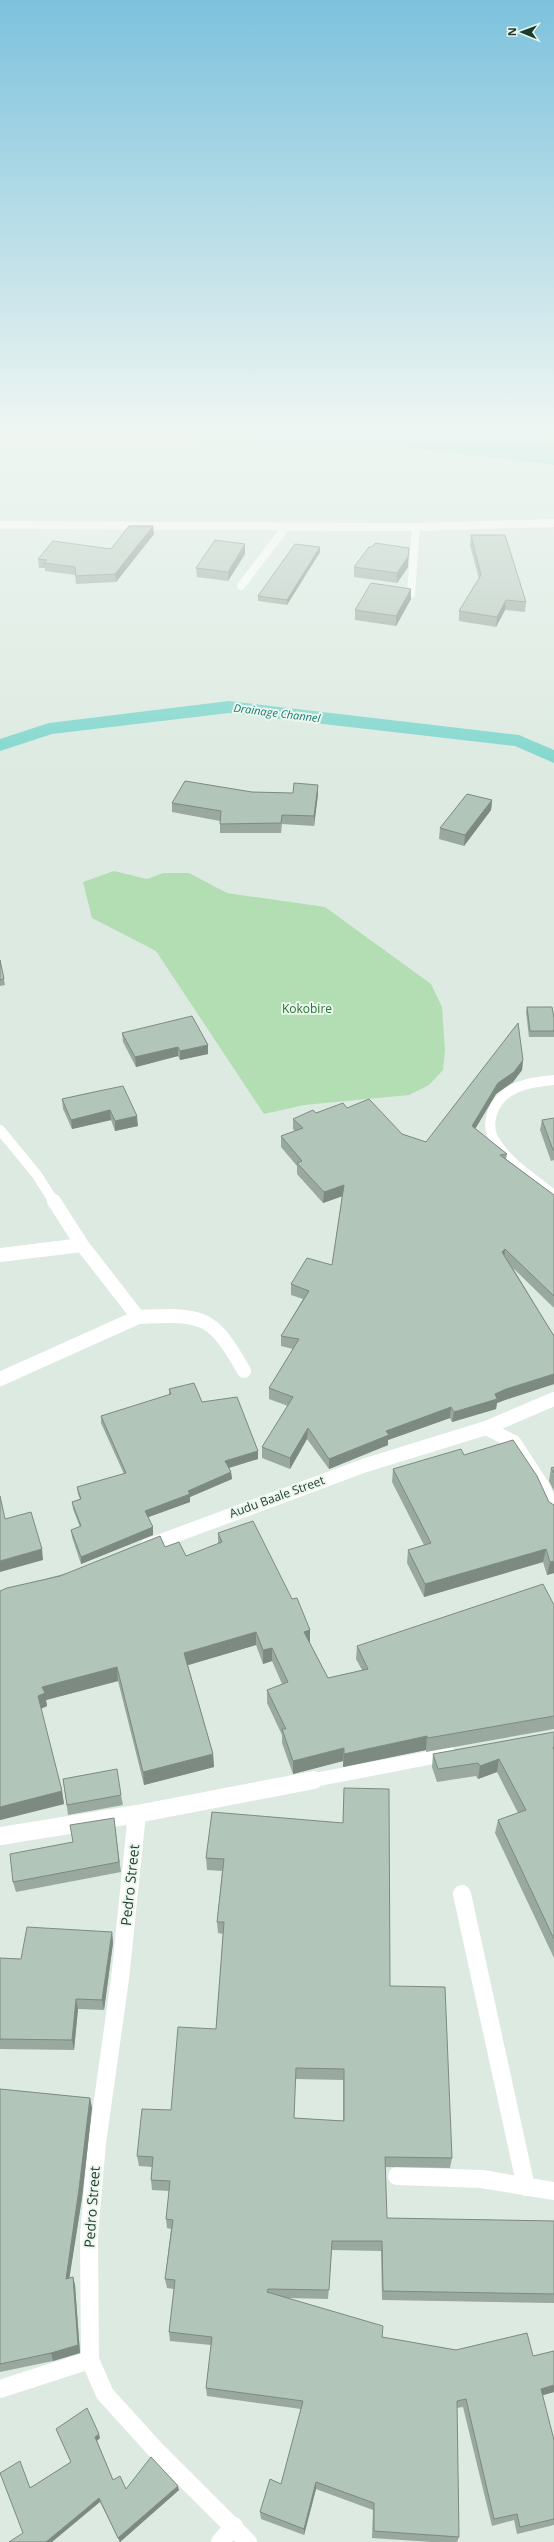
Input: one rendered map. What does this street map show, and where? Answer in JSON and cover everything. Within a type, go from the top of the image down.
[{"type":"street","points":[[241,586],[272,546]]},
{"type":"street","points":[[411,594],[411,576],[418,546]]},
{"type":"street","points":[[554,1080],[534,1081],[503,1093],[493,1105],[489,1126],[496,1143],[508,1157],[554,1195]]},
{"type":"street","points":[[0,1130],[37,1175],[82,1246],[138,1317]]},
{"type":"street","points":[[0,1255],[82,1246]]},
{"type":"street","points":[[0,1378],[138,1317],[176,1315],[207,1322],[222,1333],[244,1371]]},
{"type":"street","name":"Audu Baale Street","points":[[132,1552],[199,1525],[366,1465],[486,1428],[554,1399]]},
{"type":"street","points":[[486,1428],[514,1442],[542,1485],[554,1510]]},
{"type":"street","points":[[0,1836],[137,1814],[461,1752]]},
{"type":"street","name":"Pedro Street","points":[[137,1814],[120,1979],[97,2142],[89,2235],[90,2360],[105,2394],[154,2448],[234,2526],[248,2542]]},
{"type":"street","points":[[462,1894],[526,2187]]},
{"type":"street","points":[[397,2176],[482,2179],[554,2191]]},
{"type":"street","points":[[0,2389],[90,2360]]},
{"type":"street","points":[[220,2542],[234,2526]]},
{"type":"green space","name":"Kokobire","points":[[114,871],[147,879],[163,873],[189,873],[227,893],[325,907],[431,984],[442,1007],[445,1051],[443,1070],[429,1085],[409,1095],[304,1105],[264,1114],[156,951],[92,918],[83,882]]},
{"type":"building","points":[[49,546],[87,546],[111,549],[114,546],[137,546],[115,574],[76,576],[75,567],[44,563],[47,560],[38,559]]},
{"type":"building","points":[[211,546],[244,546],[228,572],[196,568]]},
{"type":"building","points":[[294,546],[320,547],[287,600],[258,596]]},
{"type":"building","points":[[373,546],[393,546],[409,548],[408,557],[397,573],[354,567],[369,547]]},
{"type":"building","points":[[474,546],[508,546],[526,602],[506,600],[497,617],[459,611],[481,575]]},
{"type":"building","points":[[371,583],[411,589],[396,616],[355,610]]},
{"type":"building","points":[[185,781],[252,792],[293,793],[294,783],[318,785],[314,816],[282,815],[281,823],[220,824],[221,811],[172,803]]},
{"type":"building","points":[[467,794],[492,800],[465,835],[440,828]]},
{"type":"building","points":[[0,960],[4,979],[0,980]]},
{"type":"building","points":[[527,1007],[552,1007],[554,1031],[530,1031]]},
{"type":"building","points":[[192,1016],[208,1045],[180,1051],[178,1047],[135,1057],[122,1033]]},
{"type":"building","points":[[518,1023],[523,1060],[514,1072],[498,1083],[472,1126],[507,1154],[500,1155],[554,1195],[554,1296],[505,1249],[502,1252],[554,1336],[554,1374],[506,1389],[495,1394],[497,1399],[454,1412],[451,1407],[386,1431],[389,1435],[329,1459],[308,1428],[290,1458],[262,1447],[293,1397],[269,1388],[299,1339],[281,1336],[309,1291],[291,1284],[307,1258],[332,1265],[344,1185],[324,1192],[297,1163],[302,1161],[281,1136],[303,1128],[293,1119],[313,1110],[316,1113],[343,1103],[347,1108],[369,1099],[402,1134],[426,1142]]},
{"type":"building","points":[[123,1086],[137,1116],[115,1121],[110,1110],[71,1120],[62,1099],[94,1092]]},
{"type":"building","points":[[554,1118],[554,1150],[553,1150],[542,1120]]},
{"type":"building","points":[[194,1383],[202,1402],[237,1397],[258,1451],[225,1461],[231,1472],[188,1491],[190,1494],[145,1511],[153,1527],[81,1557],[71,1530],[81,1526],[72,1502],[81,1499],[77,1487],[126,1473],[101,1416],[171,1394],[169,1389]]},
{"type":"building","points":[[513,1440],[537,1476],[549,1502],[554,1505],[554,1561],[550,1562],[546,1549],[425,1584],[408,1550],[431,1543],[393,1469],[461,1449],[464,1455]]},
{"type":"building","points":[[0,1496],[5,1519],[31,1512],[42,1549],[0,1561]]},
{"type":"building","points":[[253,1521],[292,1599],[297,1598],[310,1630],[304,1632],[328,1678],[368,1669],[357,1646],[543,1584],[554,1605],[554,1716],[428,1738],[427,1736],[344,1754],[344,1748],[293,1761],[282,1729],[286,1729],[267,1690],[288,1682],[272,1648],[263,1650],[256,1632],[184,1653],[213,1754],[143,1772],[117,1667],[42,1687],[45,1693],[38,1696],[62,1791],[0,1807],[0,1591],[7,1588],[60,1576],[160,1536],[165,1547],[179,1542],[186,1556],[222,1542],[218,1533]]},
{"type":"building","points":[[554,1732],[554,1939],[498,1820],[526,1810],[499,1759],[480,1766],[478,1763],[438,1769],[433,1754]]},
{"type":"building","points":[[117,1769],[121,1795],[67,1805],[63,1779]]},
{"type":"building","points":[[344,1788],[389,1789],[390,1986],[445,1987],[452,2158],[385,2157],[387,2218],[554,2221],[554,2294],[383,2291],[382,2241],[332,2241],[329,2290],[268,2289],[267,2292],[383,2326],[382,2337],[456,2350],[527,2333],[533,2356],[554,2351],[554,2385],[541,2389],[554,2440],[554,2519],[520,2527],[517,2514],[494,2519],[466,2399],[457,2401],[459,2537],[374,2531],[374,2503],[316,2482],[304,2529],[260,2512],[270,2479],[281,2484],[303,2401],[206,2388],[212,2337],[169,2332],[175,2280],[165,2279],[173,2220],[166,2219],[170,2181],[151,2180],[153,2157],[137,2156],[142,2109],[171,2110],[178,2027],[216,2029],[224,1922],[217,1922],[224,1859],[206,1858],[212,1812],[343,1823]],"holes":[[[296,2068],[344,2069],[344,2121],[294,2118]]]},
{"type":"building","points":[[114,1818],[119,1862],[13,1882],[10,1854],[73,1842],[70,1825]]},
{"type":"building","points":[[27,1927],[112,1932],[102,2000],[76,1999],[72,2040],[0,2039],[0,1958],[21,1959]]},
{"type":"building","points":[[0,2089],[90,2098],[66,2279],[73,2277],[78,2345],[51,2353],[0,2364]]},
{"type":"building","points":[[87,2408],[99,2434],[95,2437],[113,2480],[120,2476],[126,2489],[151,2457],[178,2486],[118,2538],[99,2498],[46,2542],[9,2542],[23,2533],[0,2473],[20,2461],[30,2488],[71,2462],[56,2429]]},
{"type":"waterway","name":"Drainage Channel","points":[[0,745],[49,729],[229,707],[519,741],[554,757]]}]
